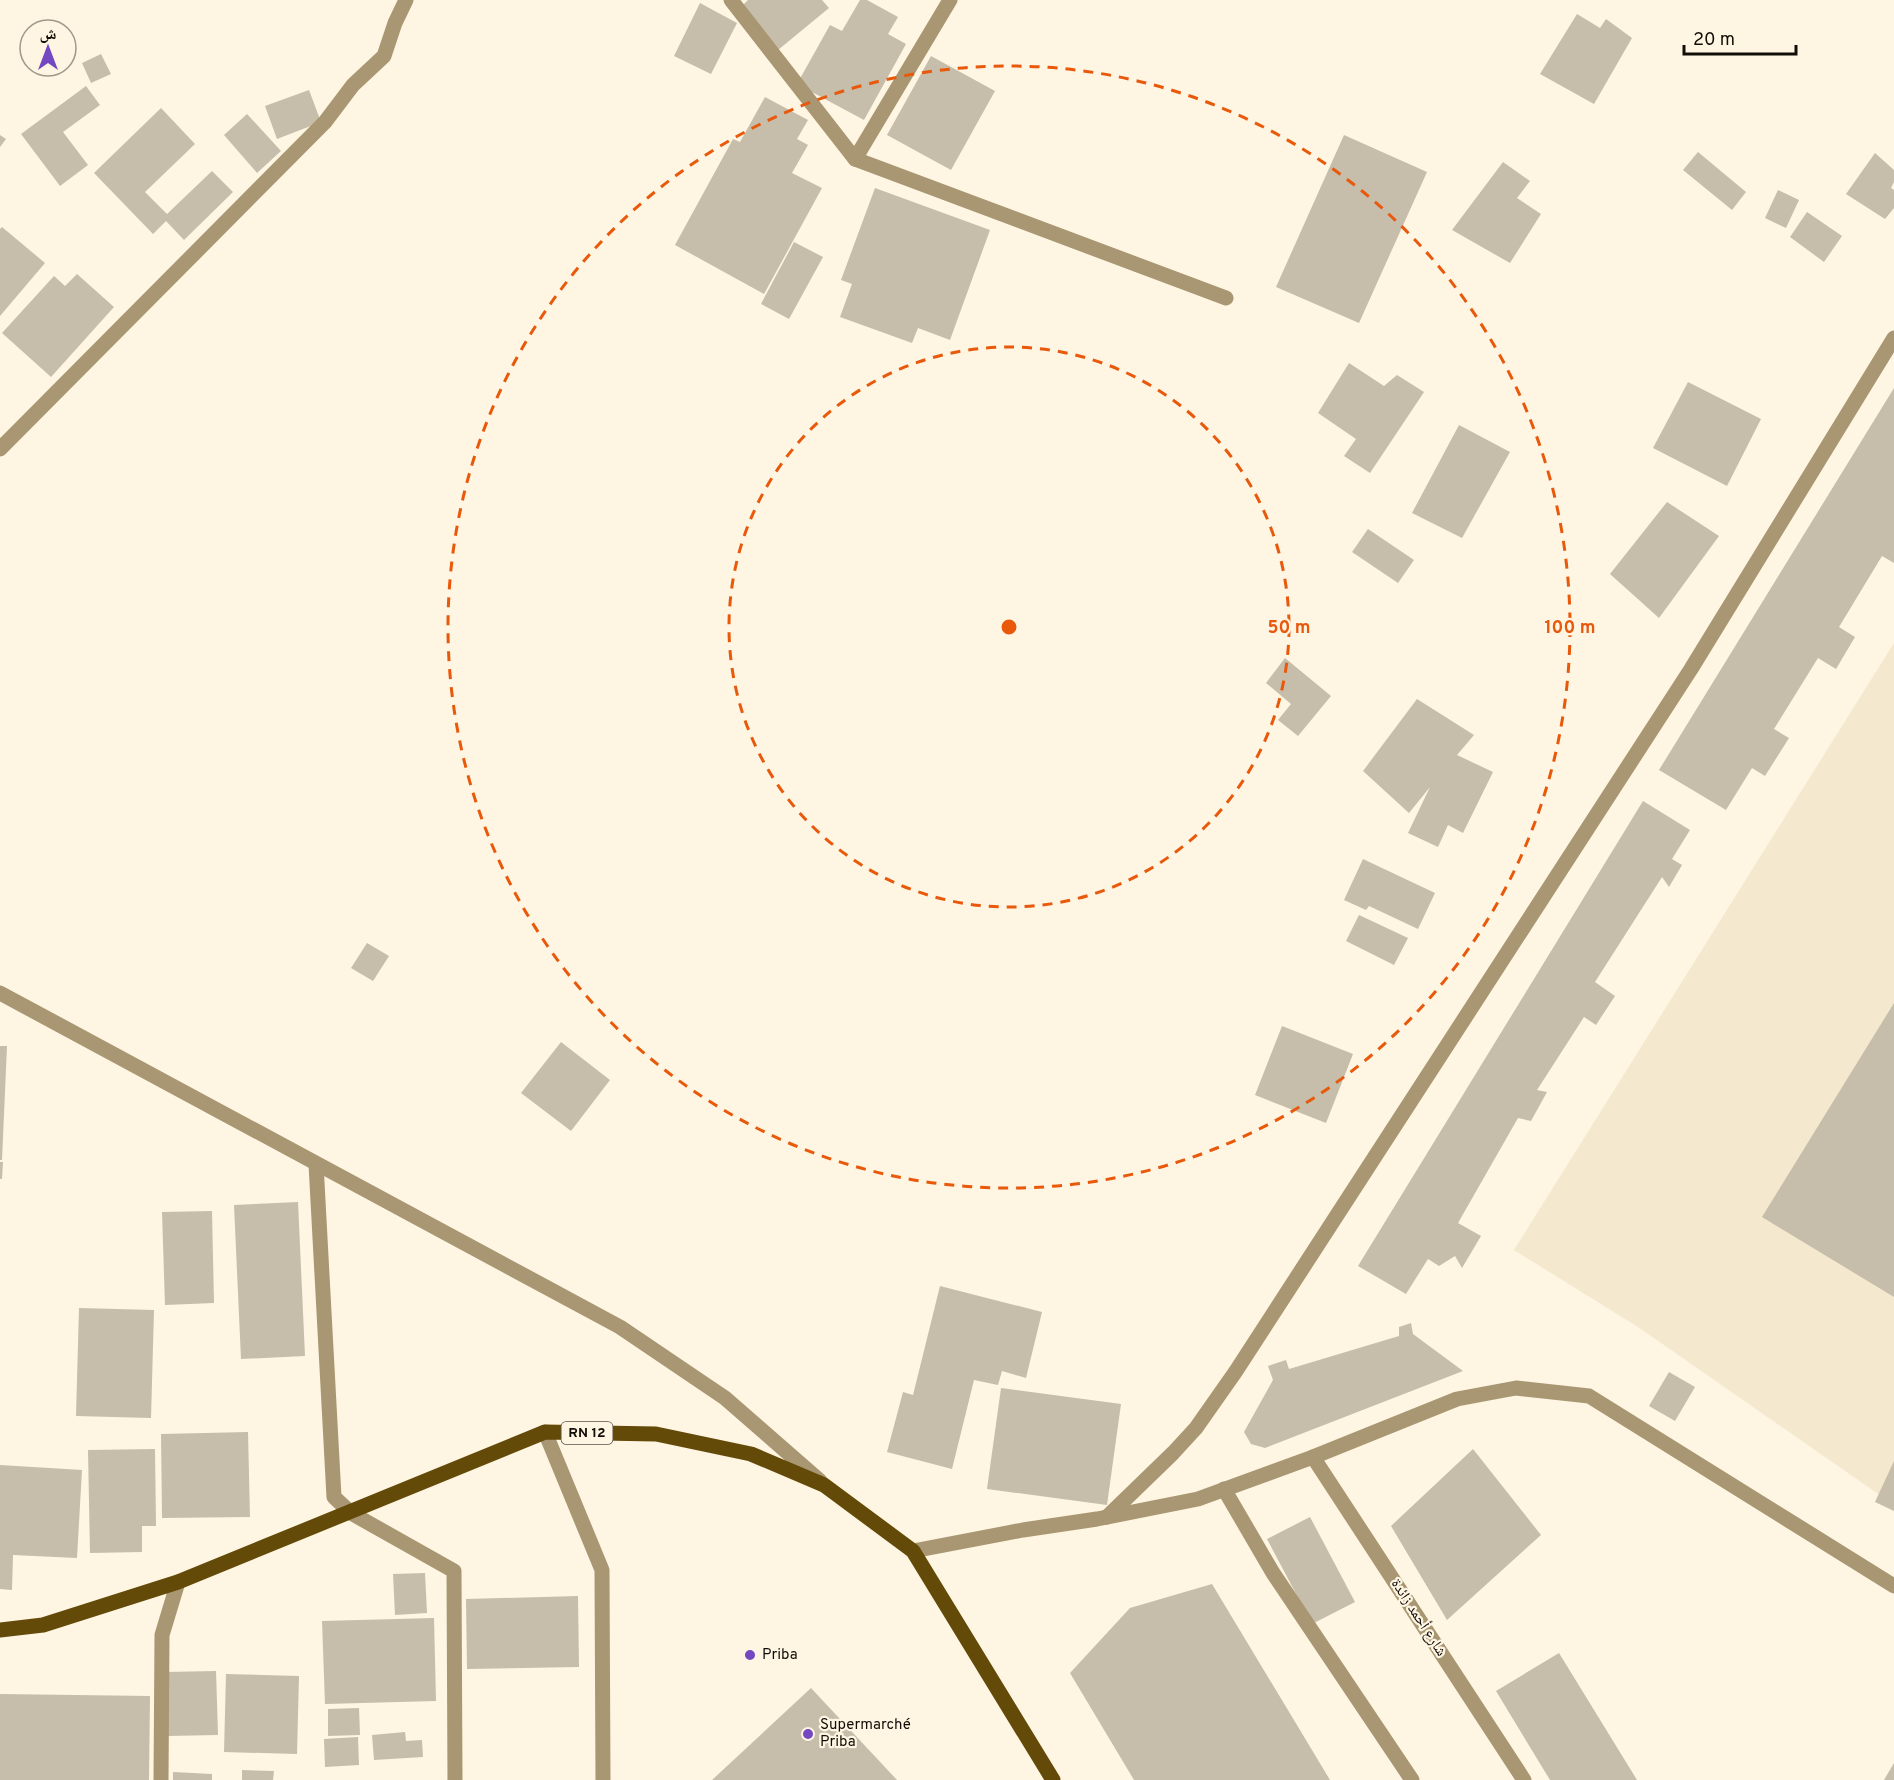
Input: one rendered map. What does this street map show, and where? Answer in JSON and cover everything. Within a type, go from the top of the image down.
[{"type":"main road","name":"RN 12","points":[[0,1630],[43,1625],[178,1582],[544,1432],[656,1434],[751,1454],[824,1485],[913,1551],[1053,1780]]},
{"type":"street","points":[[0,449],[325,122],[353,85],[384,56],[395,23],[406,0]]},
{"type":"street","points":[[731,0],[855,159],[1226,298]]},
{"type":"street","points":[[855,159],[950,0]]},
{"type":"street","points":[[1107,1517],[1196,1428],[1236,1371],[1692,669],[1894,338]]},
{"type":"street","points":[[0,993],[620,1327],[725,1398],[824,1485]]},
{"type":"street","points":[[316,1164],[334,1497],[351,1513],[454,1571],[455,1780]]},
{"type":"street","points":[[913,1551],[1198,1499],[1313,1457],[1457,1399],[1516,1388],[1589,1396],[1894,1586]]},
{"type":"street","points":[[544,1432],[602,1570],[603,1780]]},
{"type":"street","name":"شارع أحمد زائدة","points":[[1313,1457],[1524,1780]]},
{"type":"street","points":[[1224,1488],[1273,1573],[1412,1780]]},
{"type":"street","points":[[161,1780],[162,1635],[178,1582]]},
{"type":"shaded area","points":[[1894,643],[1894,1505],[1638,1327],[1514,1250]]},
{"type":"building","points":[[748,0],[822,0],[829,8],[778,50],[741,7]]},
{"type":"building","points":[[860,0],[867,0],[898,17],[888,34],[906,44],[864,120],[797,84],[830,25],[842,31]]},
{"type":"building","points":[[700,3],[737,23],[711,74],[674,56]]},
{"type":"building","points":[[1577,14],[1600,28],[1606,19],[1632,38],[1594,104],[1540,74]]},
{"type":"building","points":[[101,54],[111,74],[91,83],[82,63]]},
{"type":"building","points":[[931,56],[995,91],[951,170],[887,135]]},
{"type":"building","points":[[86,86],[100,105],[63,132],[88,165],[60,186],[21,134]]},
{"type":"building","points":[[309,90],[321,122],[277,139],[265,106]]},
{"type":"building","points":[[765,97],[808,120],[797,139],[808,145],[792,173],[822,188],[764,294],[675,245],[733,139],[740,142]]},
{"type":"building","points":[[161,108],[195,144],[145,192],[167,214],[212,171],[233,192],[184,240],[166,221],[153,234],[94,173]]},
{"type":"building","points":[[247,114],[281,151],[257,173],[224,135]]},
{"type":"building","points":[[0,135],[6,139],[0,147]]},
{"type":"building","points":[[1344,135],[1427,172],[1359,323],[1276,287]]},
{"type":"building","points":[[1698,152],[1746,192],[1732,210],[1683,170]]},
{"type":"building","points":[[1875,153],[1894,170],[1894,182],[1891,188],[1894,190],[1894,208],[1885,219],[1846,194]]},
{"type":"building","points":[[1503,162],[1530,181],[1517,198],[1541,214],[1510,263],[1452,230]]},
{"type":"building","points":[[875,188],[990,230],[950,340],[918,328],[912,343],[840,317],[852,284],[841,280]]},
{"type":"building","points":[[1778,190],[1799,200],[1786,228],[1765,218]]},
{"type":"building","points":[[1807,212],[1842,236],[1824,262],[1790,237]]},
{"type":"building","points":[[2,227],[45,263],[0,316],[0,229]]},
{"type":"building","points":[[794,242],[823,257],[789,319],[761,304]]},
{"type":"building","points":[[77,274],[114,307],[51,377],[2,333],[54,276],[65,286]]},
{"type":"building","points":[[1349,363],[1384,386],[1397,375],[1424,392],[1370,473],[1344,456],[1356,439],[1318,413]]},
{"type":"building","points":[[1688,382],[1761,419],[1727,486],[1653,448]]},
{"type":"building","points":[[1894,388],[1894,563],[1882,556],[1839,627],[1855,637],[1836,669],[1818,658],[1774,729],[1789,738],[1765,776],[1752,768],[1726,810],[1659,770]]},
{"type":"building","points":[[1459,425],[1510,452],[1462,538],[1412,513]]},
{"type":"building","points":[[1667,502],[1719,536],[1659,618],[1610,574]]},
{"type":"building","points":[[1368,529],[1414,560],[1398,583],[1352,552]]},
{"type":"building","points":[[1285,658],[1331,696],[1298,736],[1278,720],[1291,704],[1266,683]]},
{"type":"building","points":[[1417,699],[1474,735],[1457,755],[1493,772],[1463,833],[1448,825],[1438,847],[1408,833],[1430,787],[1409,813],[1363,771]]},
{"type":"building","points":[[1643,801],[1690,830],[1672,859],[1682,865],[1669,887],[1662,877],[1595,982],[1615,996],[1596,1025],[1584,1017],[1537,1090],[1547,1092],[1531,1121],[1518,1118],[1458,1223],[1481,1236],[1462,1268],[1455,1256],[1439,1266],[1428,1259],[1406,1294],[1358,1266]]},
{"type":"building","points":[[1363,859],[1435,893],[1418,929],[1369,906],[1366,910],[1344,900]]},
{"type":"building","points":[[1359,915],[1408,938],[1394,965],[1346,941]]},
{"type":"building","points":[[367,943],[389,956],[373,981],[351,968]]},
{"type":"building","points":[[1894,1003],[1894,1297],[1762,1217]]},
{"type":"building","points":[[1282,1026],[1353,1054],[1326,1123],[1255,1095]]},
{"type":"building","points":[[561,1042],[610,1080],[571,1131],[521,1093]]},
{"type":"building","points":[[0,1046],[7,1046],[2,1160],[0,1160]]},
{"type":"building","points":[[0,1162],[3,1162],[2,1179],[0,1179]]},
{"type":"building","points":[[298,1202],[305,1356],[241,1359],[234,1205]]},
{"type":"building","points":[[212,1211],[214,1303],[165,1305],[162,1212]]},
{"type":"building","points":[[940,1286],[1042,1312],[1026,1378],[1002,1371],[998,1385],[974,1380],[952,1469],[887,1452],[903,1392],[913,1395]]},
{"type":"building","points":[[79,1308],[154,1310],[151,1418],[76,1416]]},
{"type":"building","points":[[1411,1323],[1413,1334],[1463,1371],[1265,1448],[1251,1444],[1244,1432],[1273,1380],[1268,1366],[1286,1360],[1289,1369],[1399,1336],[1399,1327]]},
{"type":"building","points":[[1669,1372],[1695,1387],[1675,1421],[1649,1406]]},
{"type":"building","points":[[1001,1388],[1121,1404],[1107,1505],[987,1489]]},
{"type":"building","points":[[248,1432],[250,1517],[162,1518],[161,1434]]},
{"type":"building","points":[[155,1449],[156,1526],[142,1526],[142,1552],[90,1553],[88,1450]]},
{"type":"building","points":[[1473,1449],[1541,1535],[1447,1620],[1391,1526]]},
{"type":"building","points":[[1894,1461],[1894,1511],[1875,1502]]},
{"type":"building","points":[[0,1465],[82,1470],[77,1558],[13,1555],[12,1590],[0,1589]]},
{"type":"building","points":[[1310,1517],[1355,1602],[1312,1624],[1267,1539]]},
{"type":"building","points":[[425,1573],[427,1613],[395,1615],[393,1574]]},
{"type":"building","points":[[1212,1584],[1330,1780],[1134,1780],[1070,1673],[1130,1608]]},
{"type":"building","points":[[578,1596],[579,1667],[467,1669],[466,1599]]},
{"type":"building","points":[[434,1618],[436,1701],[325,1704],[322,1621]]},
{"type":"building","points":[[1559,1653],[1637,1780],[1550,1780],[1496,1691]]},
{"type":"building","points":[[216,1671],[218,1735],[167,1736],[165,1672]]},
{"type":"building","points":[[226,1674],[299,1676],[297,1754],[224,1752]]},
{"type":"building","name":"Supermarché Priba","points":[[811,1688],[897,1780],[712,1780]]},
{"type":"building","points":[[0,1694],[150,1696],[149,1780],[0,1780]]},
{"type":"building","points":[[359,1708],[360,1735],[328,1736],[328,1709]]},
{"type":"building","points":[[405,1732],[406,1741],[422,1740],[423,1757],[374,1760],[372,1735]]},
{"type":"building","points":[[358,1737],[359,1765],[325,1767],[324,1739]]},
{"type":"building","points":[[1894,1763],[1894,1780],[1884,1780]]},
{"type":"building","points":[[242,1770],[274,1771],[273,1780],[242,1780]]},
{"type":"building","points":[[173,1772],[212,1774],[212,1780],[173,1780]]},
{"type":"place","name":"Priba","points":[[750,1655]]},
{"type":"place","name":"Supermarché Priba","points":[[808,1734]]}]
